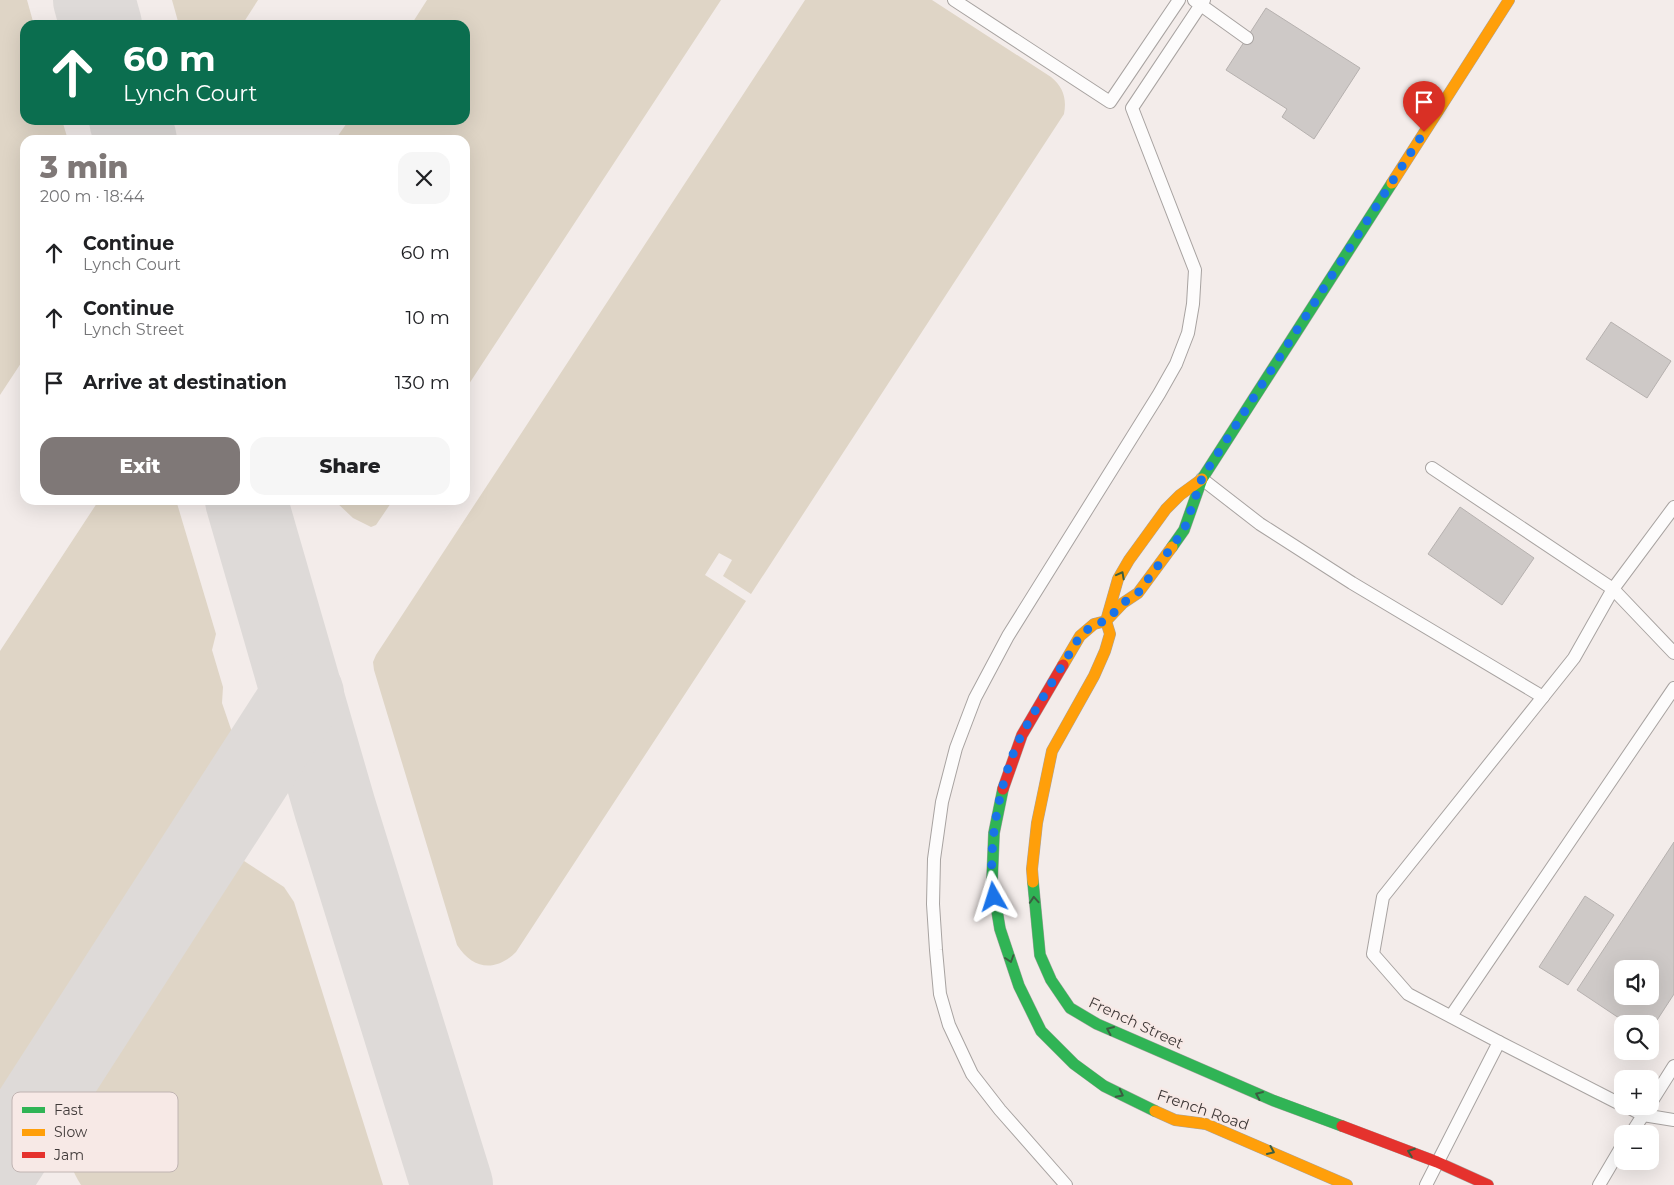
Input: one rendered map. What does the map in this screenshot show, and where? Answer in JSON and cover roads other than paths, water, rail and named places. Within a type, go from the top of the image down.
[{"type":"street","points":[[1106,621],[1123,603],[1138,593],[1184,530],[1202,478],[1509,0]]},
{"type":"street","name":"French Street","points":[[1202,478],[1166,509],[1118,579],[1106,621],[1110,634],[1105,651],[1094,676],[1052,751],[1037,823],[1032,869],[1040,955],[1051,980],[1070,1008],[1097,1024],[1272,1100],[1437,1162],[1488,1185]]},
{"type":"street","name":"French Road","points":[[1106,621],[1094,624],[1080,636],[1022,735],[1002,790],[994,833],[992,881],[1000,929],[1018,986],[1041,1030],[1074,1064],[1104,1086],[1175,1120],[1206,1124],[1347,1185]]},
{"type":"lane","points":[[954,0],[1110,102],[1180,0]]},
{"type":"lane","points":[[1066,1185],[1000,1110],[972,1074],[949,1025],[940,994],[933,904],[934,859],[942,802],[956,748],[975,698],[1008,636],[1159,394],[1176,364],[1188,333],[1194,304],[1195,270],[1132,108],[1200,2],[1247,38]]},
{"type":"lane","points":[[1432,468],[1614,589],[1674,653]]},
{"type":"lane","points":[[1202,478],[1260,524],[1352,583],[1543,697]]},
{"type":"lane","points":[[1614,1100],[1408,994],[1373,954],[1383,897],[1574,658],[1614,589],[1674,506]]},
{"type":"lane","points":[[1451,1016],[1674,688]]},
{"type":"lane","points":[[1426,1185],[1499,1042]]},
{"type":"lane","points":[[1659,1089],[1674,1066]]},
{"type":"lane","points":[[1659,1113],[1674,1120]]},
{"type":"lane","points":[[1599,1185],[1614,1160]]}]
